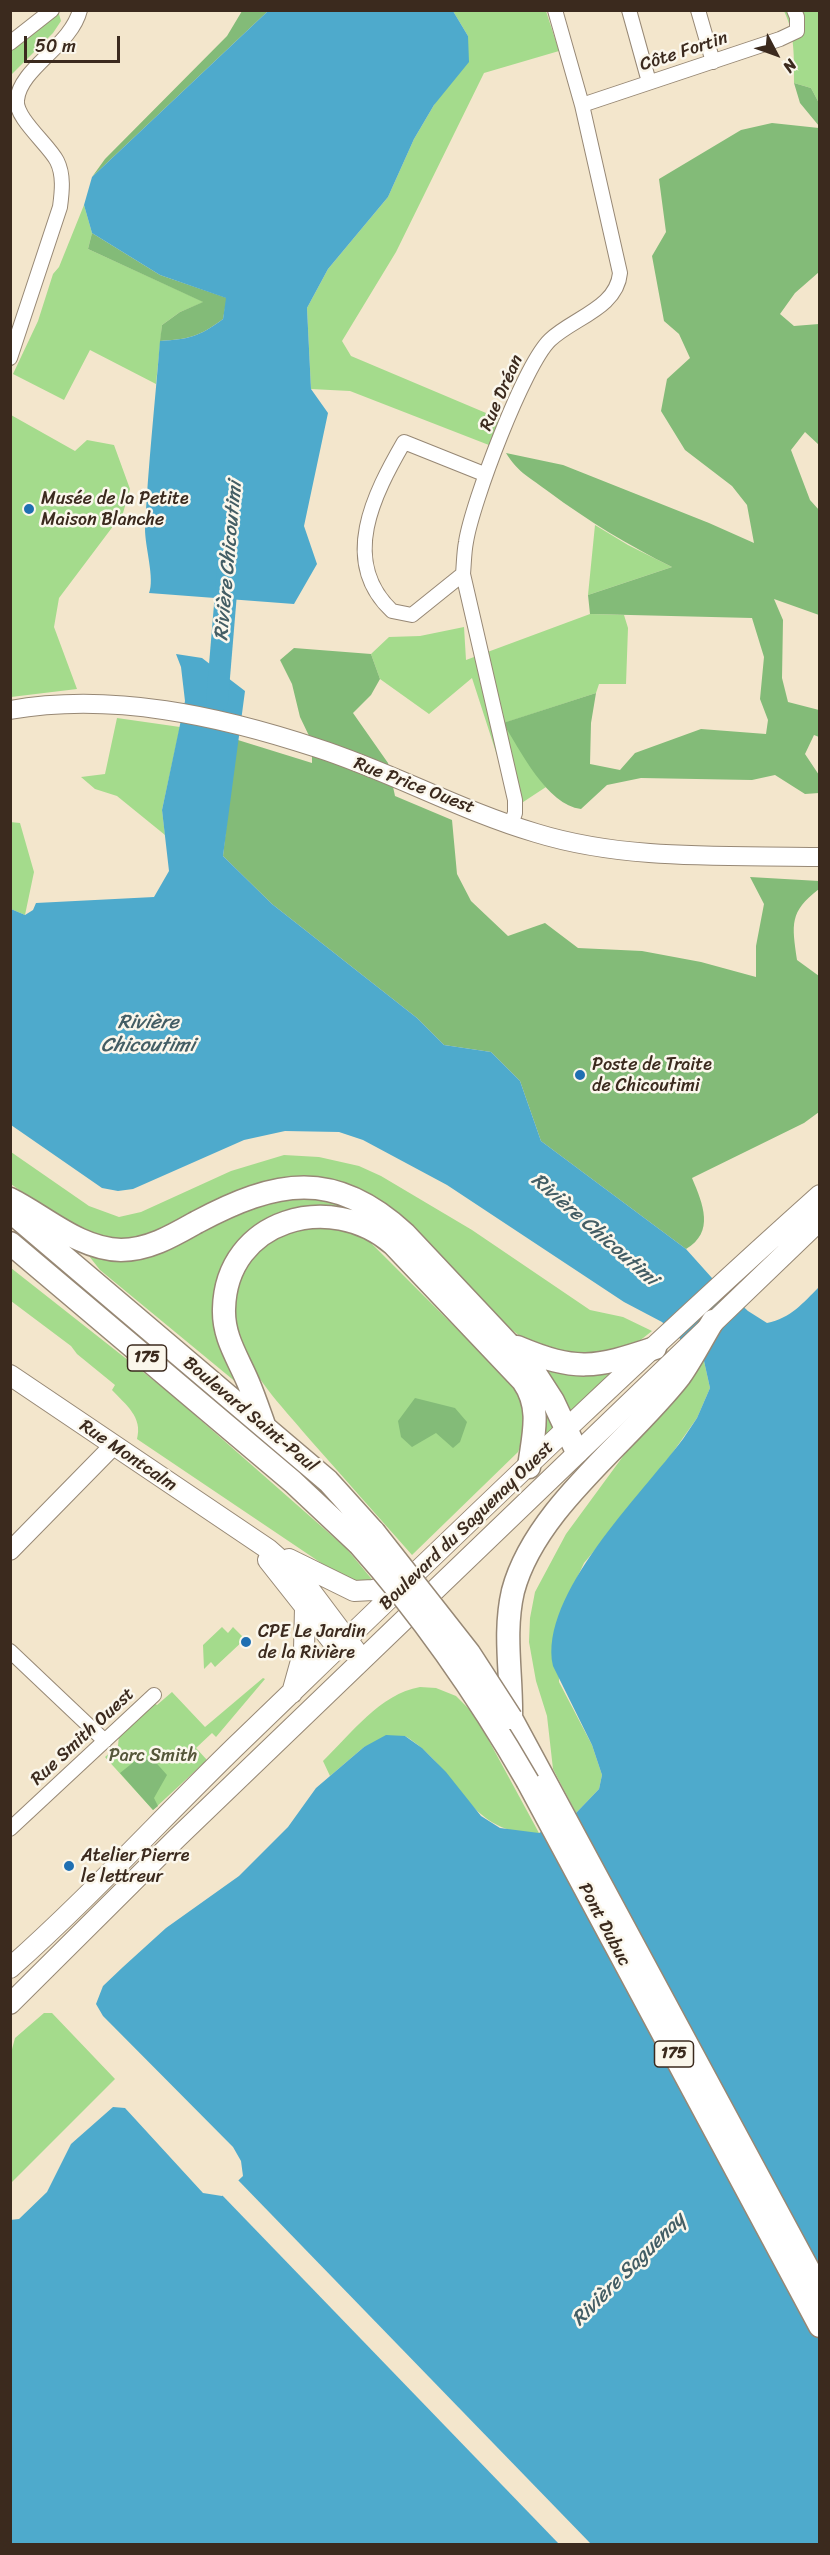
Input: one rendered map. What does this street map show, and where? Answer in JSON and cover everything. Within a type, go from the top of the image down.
[{"type":"main road","points":[[10,1199],[82,1241],[120,1250],[140,1248],[163,1240],[233,1203],[262,1192],[302,1188],[347,1195],[376,1210],[405,1233],[513,1346],[541,1381],[577,1452]]},
{"type":"main road","name":"Boulevard du Saguenay Ouest","points":[[10,2004],[133,1880],[668,1362],[734,1272],[819,1196]]},
{"type":"main road","name":"Boulevard Saint-Paul","points":[[10,1211],[264,1425],[339,1492],[367,1538]]},
{"type":"main road","points":[[264,1425],[227,1334],[224,1308],[230,1274],[249,1246],[270,1229],[299,1218],[340,1218],[368,1227],[393,1244],[524,1381],[535,1411],[529,1467]]},
{"type":"main road","points":[[511,1718],[512,1686],[507,1636],[512,1600],[525,1560],[553,1518],[668,1362],[819,1220]]},
{"type":"main road","name":"Boulevard Saint-Paul","points":[[10,1243],[302,1490],[367,1538]]},
{"type":"main road","points":[[10,1258],[38,1265]]},
{"type":"main road","points":[[513,1346],[551,1361],[582,1366],[614,1362],[668,1362]]},
{"type":"main road","name":"Boulevard du Saguenay Ouest","points":[[13,1962],[105,1880],[164,1816],[567,1430],[668,1362]]},
{"type":"main road","name":"Rue Montcalm","points":[[10,1375],[268,1549],[301,1578],[343,1645]]},
{"type":"main road","name":"Rue Montcalm","points":[[247,1536],[305,1608],[359,1662]]},
{"type":"main road","name":"Pont Dubuc","points":[[367,1538],[469,1653],[511,1718],[819,2291]]},
{"type":"main road","name":"Pont Dubuc","points":[[367,1538],[410,1603],[453,1661],[505,1742],[819,2326]]},
{"type":"main road","points":[[268,1549],[354,1591],[373,1590],[410,1581]]},
{"type":"main road","points":[[291,1694],[304,1650],[305,1608]]},
{"type":"street","points":[[10,43],[52,10]]},
{"type":"street","points":[[10,358],[60,207],[62,183],[58,163],[14,102],[26,80],[70,33],[80,10]]},
{"type":"street","name":"Rue Dréan","points":[[511,824],[515,813],[515,800],[463,574],[466,540],[480,491],[532,363],[550,340],[612,296],[619,285],[620,273],[582,105],[555,10]]},
{"type":"street","points":[[629,10],[649,82]]},
{"type":"street","points":[[698,10],[713,62]]},
{"type":"street","name":"Côte Fortin","points":[[582,105],[780,39],[797,31],[797,17],[794,10]]},
{"type":"street","points":[[463,574],[412,615],[392,611],[373,588],[365,561],[368,519],[378,486],[404,442],[479,472]]},
{"type":"street","name":"Rue Price Ouest","points":[[10,710],[104,703],[169,711],[318,748],[511,824],[536,833],[587,845],[646,853],[819,857]]},
{"type":"street","points":[[10,1551],[113,1446]]},
{"type":"street","points":[[10,1651],[105,1741]]},
{"type":"street","name":"Rue Smith Ouest","points":[[10,1829],[154,1695]]},
{"type":"street","points":[[13,1962],[34,1981]]},
{"type":"green space","points":[[54,11],[59,14],[61,21],[53,33],[11,75],[11,45]]},
{"type":"green space","points":[[242,11],[268,11],[92,177],[105,159],[227,36]]},
{"type":"green space","points":[[453,11],[546,11],[559,51],[484,73],[396,252],[342,341],[351,356],[505,421],[494,447],[350,391],[311,389],[307,308],[328,269],[388,197],[414,139],[434,105],[468,36]]},
{"type":"green space","points":[[784,11],[819,11],[819,103],[811,88],[794,83],[792,37]]},
{"type":"green space","points":[[794,83],[811,88],[819,103],[819,126],[800,103]]},
{"type":"green space","points":[[772,123],[819,128],[819,272],[795,293],[780,314],[794,326],[819,324],[819,445],[805,432],[791,450],[810,500],[819,510],[819,615],[774,599],[783,620],[782,678],[788,702],[819,710],[819,737],[814,735],[805,754],[819,775],[819,793],[805,794],[775,775],[752,780],[641,778],[607,785],[581,809],[557,798],[546,787],[526,761],[503,723],[596,693],[591,723],[590,764],[620,770],[635,753],[701,729],[766,734],[768,720],[760,699],[764,657],[752,618],[590,614],[588,595],[672,567],[578,513],[525,475],[506,453],[563,465],[754,543],[747,505],[732,486],[685,450],[661,411],[667,379],[690,358],[679,334],[664,321],[652,256],[666,232],[659,179],[741,130]]},
{"type":"green space","points":[[84,205],[92,233],[88,249],[204,302],[180,312],[162,325],[156,384],[90,350],[64,400],[13,374],[38,321],[53,274],[59,267]]},
{"type":"green space","points":[[92,233],[160,275],[227,298],[223,319],[193,336],[160,341],[162,325],[180,312],[203,302],[88,249]]},
{"type":"green space","points":[[11,415],[75,451],[87,440],[114,445],[130,489],[123,513],[59,598],[54,627],[77,689],[11,697]]},
{"type":"green space","points":[[595,525],[628,545],[672,567],[588,595]]},
{"type":"green space","points":[[590,614],[624,615],[628,628],[626,684],[599,684],[596,693],[504,723],[546,787],[514,808],[472,678],[429,714],[380,679],[371,654],[389,637],[420,636],[464,627],[466,660]]},
{"type":"green space","points":[[294,648],[371,654],[380,679],[371,695],[353,713],[388,763],[395,796],[452,820],[457,874],[471,901],[508,936],[545,923],[578,948],[642,951],[701,962],[756,977],[756,946],[764,904],[750,877],[819,881],[819,889],[809,897],[798,912],[794,937],[797,960],[819,976],[819,1112],[804,1123],[692,1178],[703,1207],[704,1226],[695,1242],[686,1249],[541,1141],[520,1081],[491,1052],[444,1045],[417,1018],[272,904],[223,856],[229,801],[225,736],[312,763],[312,742],[300,717],[292,684],[280,660]]},
{"type":"green space","points":[[117,718],[180,727],[162,810],[165,835],[117,796],[95,789],[81,777],[105,774]]},
{"type":"green space","points":[[10,822],[20,823],[34,872],[25,915],[11,909]]},
{"type":"green space","points":[[11,1152],[89,1206],[119,1217],[141,1212],[231,1171],[284,1155],[319,1157],[359,1166],[381,1176],[472,1230],[590,1310],[623,1317],[652,1331],[633,1346],[588,1359],[528,1343],[337,1185],[115,1244],[64,1223],[11,1184]]},
{"type":"green space","points":[[290,1195],[355,1205],[521,1364],[558,1428],[543,1443],[534,1387],[339,1209],[231,1260],[237,1383],[100,1270],[89,1256]]},
{"type":"green space","points":[[317,1226],[344,1231],[370,1242],[514,1386],[521,1402],[524,1427],[518,1452],[412,1555],[272,1395],[246,1357],[236,1335],[235,1299],[250,1263],[265,1246],[274,1240],[294,1231]]},
{"type":"green space","points":[[11,1268],[171,1394],[346,1548],[375,1583],[363,1584],[333,1571],[137,1439],[138,1424],[128,1406],[112,1390],[115,1385],[77,1354],[71,1346],[11,1301]]},
{"type":"green space","points":[[704,1361],[710,1388],[697,1418],[654,1479],[584,1563],[558,1618],[559,1682],[592,1745],[602,1775],[599,1789],[576,1813],[553,1769],[547,1716],[536,1681],[529,1642],[530,1618],[535,1592],[566,1534],[643,1429]]},
{"type":"green space","points":[[539,1365],[585,1375],[612,1373],[571,1414]]},
{"type":"green space","points":[[415,1398],[455,1408],[467,1422],[460,1442],[453,1448],[436,1433],[412,1447],[401,1437],[398,1421]]},
{"type":"green space","points":[[222,1627],[228,1633],[233,1627],[245,1639],[215,1667],[211,1662],[204,1669],[203,1645]]},
{"type":"green space","name":"Parc Smith","points":[[263,1678],[265,1679],[216,1737],[212,1733],[196,1748],[207,1760],[153,1810],[105,1757],[118,1746],[119,1735],[154,1703],[157,1705],[172,1692],[205,1727]]},
{"type":"green space","points":[[420,1687],[436,1688],[456,1696],[475,1715],[539,1833],[515,1831],[495,1824],[465,1798],[424,1750],[405,1736],[364,1747],[330,1776],[323,1761],[367,1716],[392,1698]]},
{"type":"green space","points":[[151,1757],[167,1775],[154,1798],[158,1806],[153,1810],[120,1773],[135,1761]]},
{"type":"green space","points":[[44,2013],[52,2013],[115,2079],[11,2183],[11,2053],[15,2038]]},
{"type":"water","name":"Rivière Chicoutimi","points":[[268,11],[453,11],[468,36],[469,62],[434,105],[414,139],[388,197],[328,269],[307,308],[311,389],[328,413],[304,526],[317,564],[294,604],[149,593],[151,580],[145,529],[160,341],[193,336],[215,325],[223,319],[226,298],[160,275],[92,233],[84,205],[92,177]]},
{"type":"water","name":"Rivière Saguenay","points":[[176,654],[202,658],[245,691],[223,856],[272,904],[417,1018],[444,1045],[491,1052],[520,1081],[541,1141],[686,1249],[712,1278],[748,1311],[767,1323],[775,1321],[796,1309],[819,1287],[819,2544],[11,2544],[10,2220],[19,2219],[47,2192],[71,2144],[113,2107],[125,2108],[203,2193],[222,2196],[243,2176],[241,2161],[233,2147],[103,2016],[96,2004],[103,1986],[166,1928],[239,1876],[288,1827],[316,1788],[364,1747],[386,1735],[405,1736],[422,1748],[446,1772],[481,1816],[500,1828],[539,1833],[576,1813],[599,1789],[602,1775],[592,1745],[553,1666],[553,1638],[561,1608],[597,1546],[683,1439],[697,1418],[710,1388],[704,1361],[662,1322],[624,1302],[447,1185],[363,1140],[339,1132],[285,1131],[244,1140],[133,1189],[118,1191],[102,1188],[11,1125],[11,909],[25,915],[33,910],[36,903],[154,897],[169,871],[162,810],[185,701],[181,667]]},
{"type":"pier","points":[[237,2179],[591,2544],[559,2544],[221,2194]]},
{"type":"waterway","name":"Rivière Chicoutimi","points":[[217,701],[228,569]]},
{"type":"place","name":"Musée de la Petite Maison Blanche","points":[[29,509]]},
{"type":"place","name":"Poste de Traite de Chicoutimi","points":[[580,1075]]},
{"type":"place","name":"CPE Le Jardin de la Rivière","points":[[246,1642]]},
{"type":"place","name":"Atelier Pierre le lettreur","points":[[69,1866]]}]
